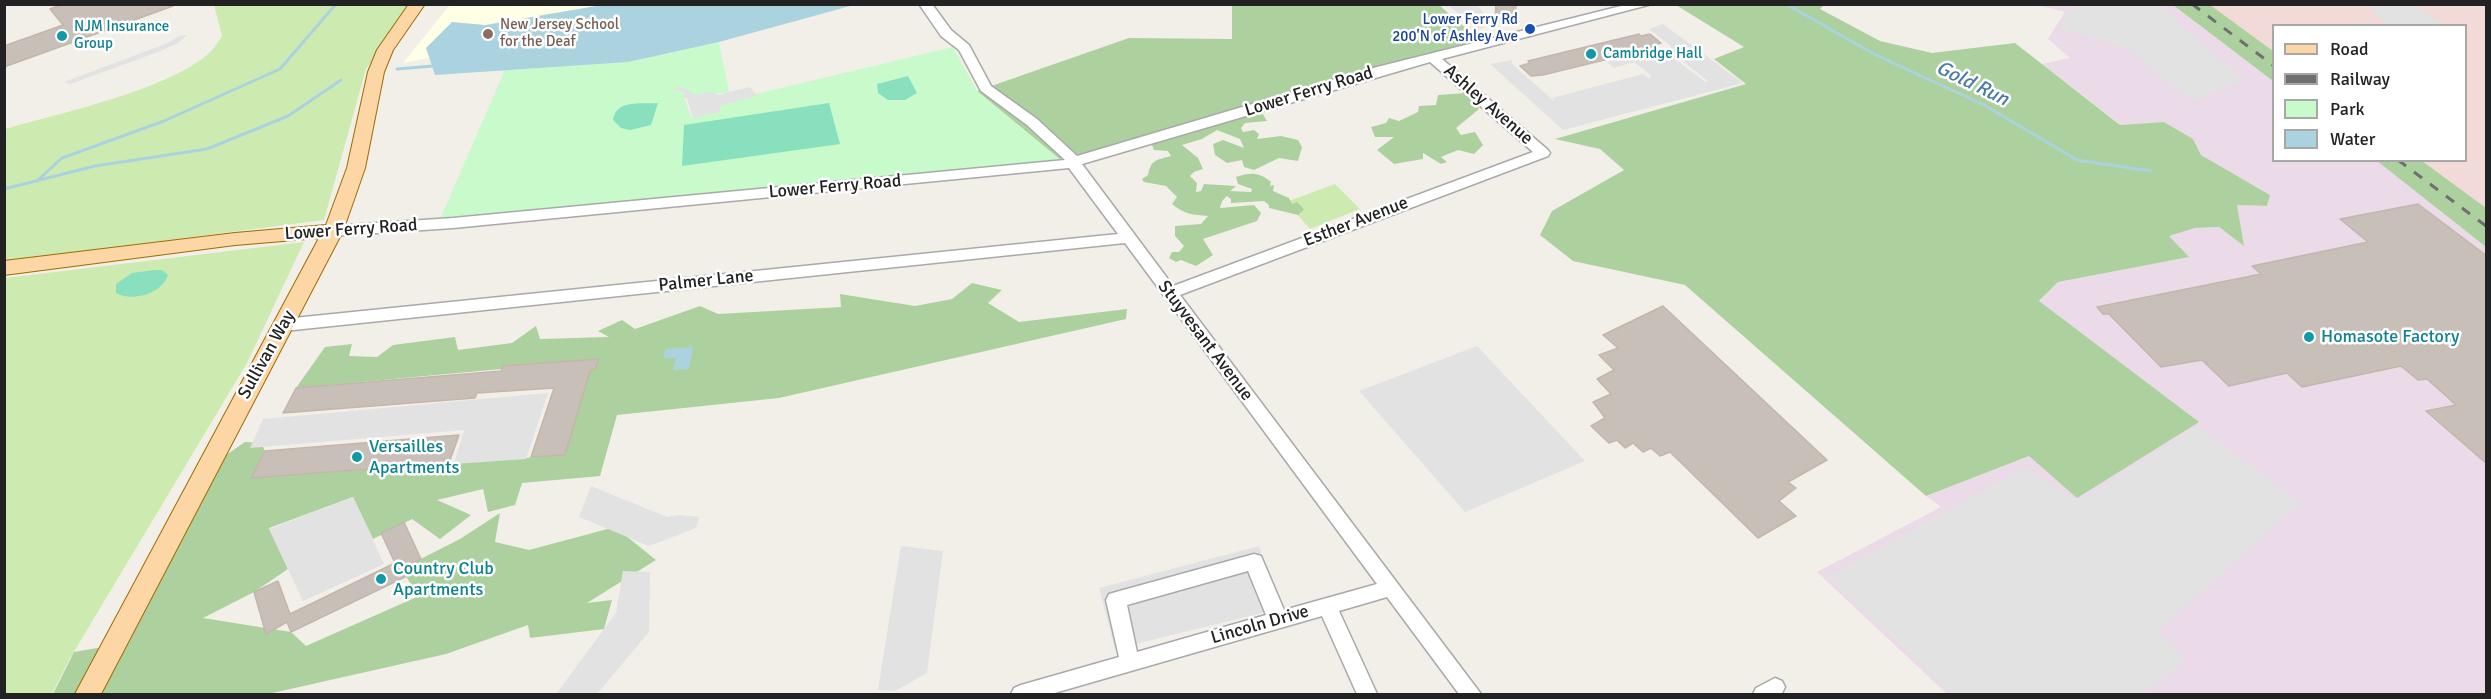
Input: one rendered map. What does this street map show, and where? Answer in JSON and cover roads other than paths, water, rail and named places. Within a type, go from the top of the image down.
[{"type":"main road","name":"Sullivan Way","points":[[88,694],[333,231],[356,168],[376,72],[385,50],[417,4]]},
{"type":"main road","name":"Lower Ferry Road","points":[[4,268],[235,239],[333,231]]},
{"type":"street","name":"Stuyvesant Avenue","points":[[925,4],[946,33],[964,48],[986,88],[1032,122],[1069,154],[1073,164],[1471,694]]},
{"type":"street","name":"Lower Ferry Road","points":[[333,231],[465,222],[1073,164],[1432,57],[1646,4]]},
{"type":"street","name":"Ashley Avenue","points":[[1432,57],[1543,153]]},
{"type":"street","name":"Esther Avenue","points":[[1170,293],[1311,240],[1349,223],[1543,153]]},
{"type":"street","name":"Palmer Lane","points":[[284,325],[1129,238]]},
{"type":"street","points":[[1130,663],[1116,600],[1254,562],[1278,620]]},
{"type":"street","name":"Lincoln Drive","points":[[1021,694],[1390,588]]},
{"type":"street","points":[[1327,606],[1367,694]]},
{"type":"water","points":[[854,5],[719,42],[628,62],[435,75],[426,48],[452,22],[485,25],[596,6]]},
{"type":"water","points":[[693,347],[689,369],[673,370],[676,358],[663,358],[666,349]]},
{"type":"waterway","points":[[38,180],[62,158],[164,121],[280,69],[336,4]]},
{"type":"waterway","name":"Gold Run","points":[[1786,4],[1876,55],[1986,106],[2077,160],[2151,171]]},
{"type":"waterway","points":[[397,69],[434,66]]},
{"type":"waterway","points":[[4,189],[95,166],[207,149],[288,116],[341,80]]},
{"type":"railway","points":[[2192,4],[2272,64]]},
{"type":"railway","points":[[2401,162],[2486,226]]},
{"type":"place","name":"Lower Ferry Rd 200'N of Ashley Ave","points":[[1530,29]]},
{"type":"place","name":"New Jersey School for the Deaf","points":[[488,34]]},
{"type":"place","name":"NJM Insurance Group","points":[[62,36]]},
{"type":"place","name":"Cambridge Hall","points":[[1591,54]]},
{"type":"place","name":"Homasote Factory","points":[[2309,337]]},
{"type":"place","name":"Versailles Apartments","points":[[357,457]]},
{"type":"place","name":"Country Club Apartments","points":[[381,579]]}]
